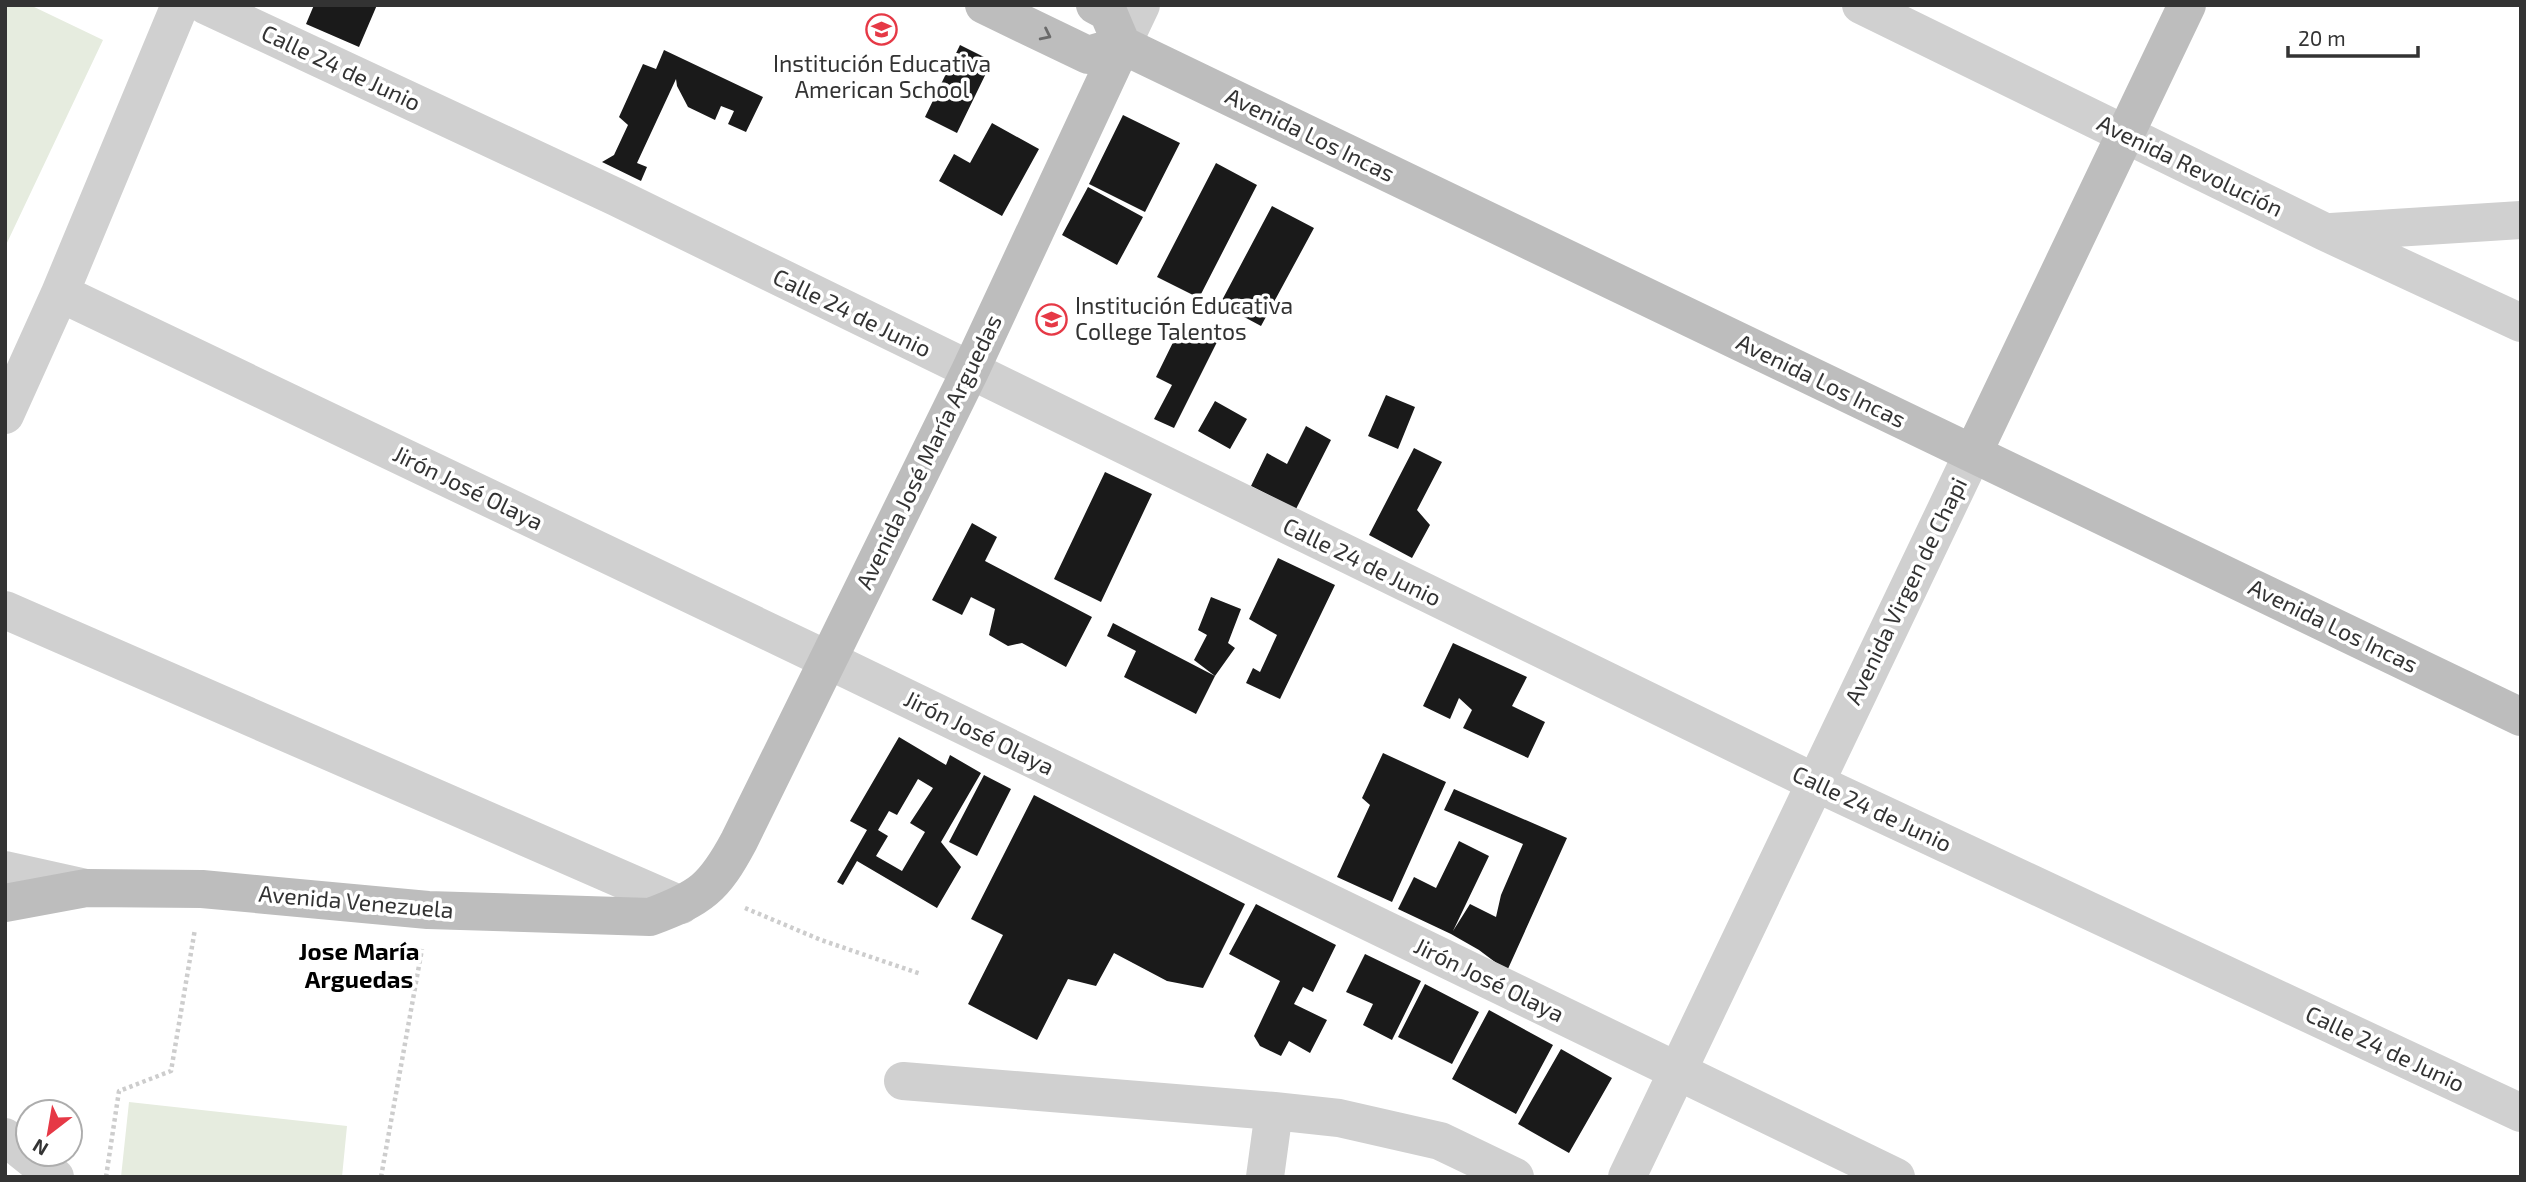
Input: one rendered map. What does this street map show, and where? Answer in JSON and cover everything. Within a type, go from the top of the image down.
[{"type":"street","points":[[5,415],[60,293],[180,5]]},
{"type":"street","name":"Calle 24 de Junio","points":[[205,5],[615,197],[1814,782],[2521,1113]]},
{"type":"street","points":[[984,5],[1087,55],[1122,45],[1108,12],[1095,5]]},
{"type":"street","name":"Avenida José María Arguedas","points":[[692,898],[724,870],[739,841],[970,371],[1141,5]]},
{"type":"street","name":"Avenida Revolución","points":[[1861,5],[2325,232],[2521,323]]},
{"type":"street","name":"Avenida Virgen de Chapi","points":[[1627,1177],[2187,5]]},
{"type":"street","name":"Avenida Los Incas","points":[[1122,45],[2521,717]]},
{"type":"street","points":[[2325,232],[2521,220]]},
{"type":"street","name":"Jirón José Olaya","points":[[60,293],[828,660],[1896,1177]]},
{"type":"street","points":[[5,610],[692,898]]},
{"type":"street","points":[[5,870],[86,888]]},
{"type":"street","name":"Avenida Venezuela","points":[[5,904],[86,888],[202,889],[428,910],[650,916],[692,898]]},
{"type":"street","points":[[903,1081],[1339,1118],[1440,1141],[1515,1177]]},
{"type":"street","points":[[1265,1177],[1274,1111]]},
{"type":"street","points":[[5,1136],[55,1177]]},
{"type":"path","points":[[106,1177],[118,1091],[171,1070],[202,889]]},
{"type":"path","points":[[692,898],[921,974]]},
{"type":"path","points":[[381,1177],[411,1022],[428,910]]},
{"type":"shaded area","points":[[5,5],[30,5],[103,40],[5,247]]},
{"type":"shaded area","points":[[129,1102],[347,1126],[342,1177],[121,1177]]},
{"type":"building","points":[[314,5],[377,5],[359,47],[306,24]]},
{"type":"building","points":[[960,45],[992,61],[957,133],[925,117]]},
{"type":"building","points":[[664,50],[763,97],[746,132],[728,124],[734,111],[721,106],[715,120],[688,107],[676,79],[637,163],[647,167],[641,181],[602,162],[614,155],[628,125],[619,117],[643,64],[656,69]]},
{"type":"building","points":[[1123,115],[1180,143],[1145,212],[1089,184]]},
{"type":"building","points":[[992,123],[1039,149],[1002,216],[939,181],[954,154],[970,163]]},
{"type":"building","points":[[1216,163],[1257,185],[1199,298],[1157,277]]},
{"type":"building","points":[[1088,187],[1143,217],[1117,265],[1062,235]]},
{"type":"building","points":[[1272,206],[1314,228],[1261,326],[1220,304]]},
{"type":"building","points":[[1182,324],[1217,342],[1174,428],[1154,419],[1172,385],[1156,377]]},
{"type":"building","points":[[1386,395],[1415,407],[1398,449],[1368,436]]},
{"type":"building","points":[[1215,401],[1247,419],[1230,449],[1198,431]]},
{"type":"building","points":[[1306,426],[1331,440],[1296,509],[1251,486],[1267,453],[1287,464]]},
{"type":"building","points":[[1414,448],[1442,462],[1417,510],[1430,525],[1412,558],[1369,535]]},
{"type":"building","points":[[1105,472],[1152,494],[1101,602],[1054,579]]},
{"type":"building","points":[[972,523],[997,537],[985,561],[1092,617],[1066,667],[1022,643],[1008,646],[989,635],[995,609],[971,597],[962,615],[932,600]]},
{"type":"building","points":[[1278,558],[1335,585],[1280,699],[1246,683],[1253,668],[1260,672],[1277,635],[1249,619]]},
{"type":"building","points":[[1211,597],[1241,609],[1228,643],[1235,648],[1215,676],[1194,660],[1207,635],[1198,630]]},
{"type":"building","points":[[1113,623],[1215,676],[1196,714],[1124,677],[1136,651],[1107,636]]},
{"type":"building","points":[[1453,643],[1527,677],[1512,706],[1545,722],[1528,758],[1463,728],[1472,710],[1459,698],[1450,719],[1423,706]]},
{"type":"building","points":[[899,737],[946,765],[950,755],[981,773],[941,842],[961,867],[937,908],[857,861],[843,885],[837,882],[867,830],[850,821]],"holes":[[[918,779],[933,788],[910,823],[925,832],[902,871],[876,856],[888,836],[878,830],[889,811],[897,815]]]},
{"type":"building","points":[[1383,753],[1446,782],[1392,902],[1337,877],[1370,805],[1362,798]]},
{"type":"building","points":[[984,775],[1011,789],[977,856],[949,842]]},
{"type":"building","points":[[1454,789],[1567,838],[1507,971],[1451,934],[1398,909],[1414,877],[1436,888],[1459,841],[1489,856],[1453,931],[1470,904],[1496,917],[1501,895],[1523,844],[1444,810]]},
{"type":"building","points":[[1034,795],[1245,904],[1203,988],[1167,981],[1114,953],[1096,986],[1068,979],[1037,1040],[968,1004],[1003,935],[971,919]]},
{"type":"building","points":[[1256,904],[1336,945],[1313,992],[1303,987],[1294,1004],[1327,1020],[1310,1053],[1289,1041],[1281,1056],[1260,1046],[1254,1036],[1280,981],[1229,954]]},
{"type":"building","points":[[1365,954],[1421,981],[1392,1040],[1363,1025],[1373,1004],[1346,992]]},
{"type":"building","points":[[1425,984],[1479,1012],[1452,1064],[1398,1037]]},
{"type":"building","points":[[1489,1010],[1553,1045],[1516,1114],[1452,1079]]},
{"type":"building","points":[[1561,1049],[1612,1078],[1569,1153],[1518,1124]]},
{"type":"place","name":"Institución Educativa American School","points":[[882,30]]},
{"type":"place","name":"Institución Educativa College Talentos","points":[[1052,319]]},
{"type":"district","name":"Jose María Arguedas","points":[[359,966]]}]
